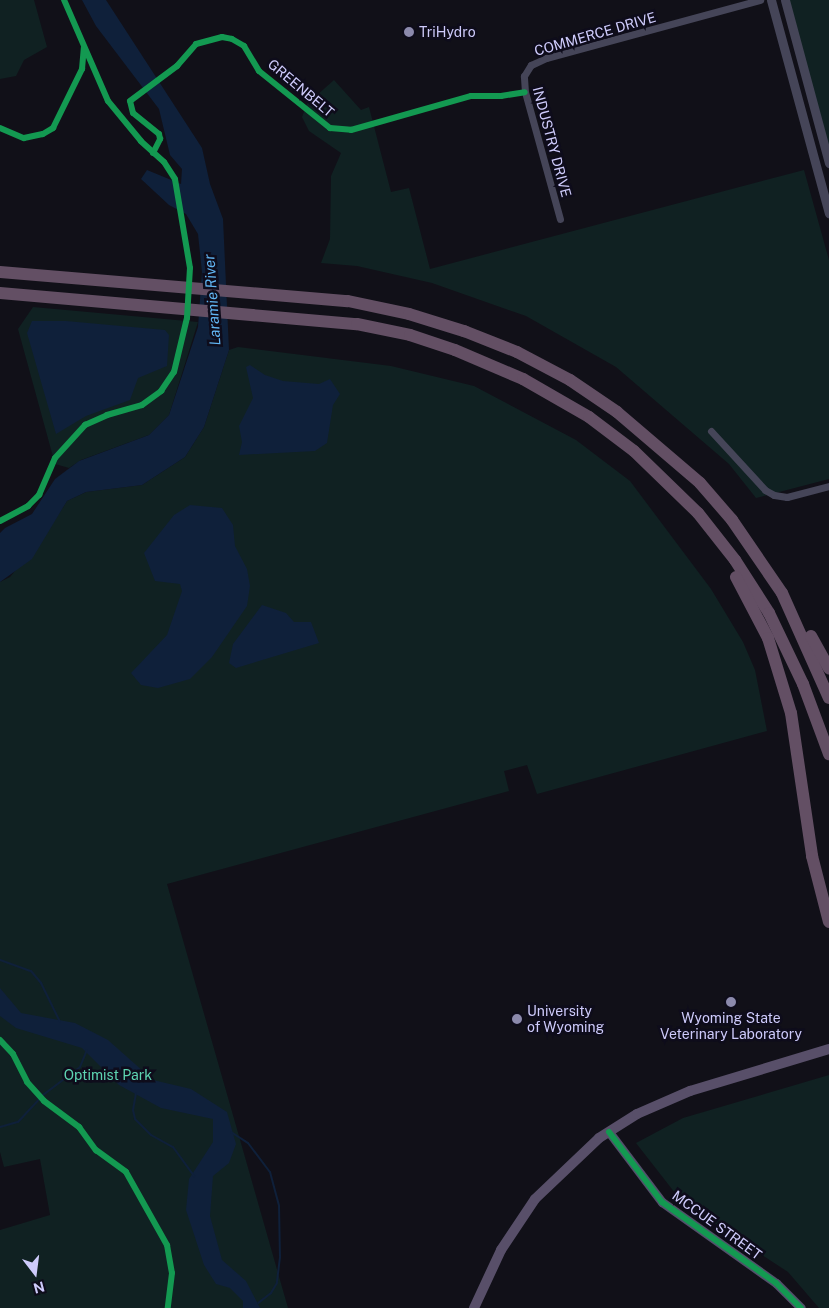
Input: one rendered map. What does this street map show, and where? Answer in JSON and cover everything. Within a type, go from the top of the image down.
[{"type":"highway","points":[[0,272],[348,301],[409,314],[464,331],[517,352],[570,380],[624,418],[700,483],[732,520],[782,593],[829,668]]},
{"type":"highway","points":[[0,293],[240,312],[357,324],[410,335],[488,362],[589,418],[665,478],[698,513],[734,560],[786,646],[829,754]]},
{"type":"highway","points":[[589,418],[676,499],[708,534],[742,587],[768,638],[791,713],[812,856],[829,922]]},
{"type":"highway","points":[[782,593],[829,698]]},
{"type":"main road","points":[[474,1308],[501,1250],[534,1200],[563,1169],[609,1132],[637,1114],[690,1091],[829,1049]]},
{"type":"main road","name":"MCCUE STREET","points":[[609,1132],[662,1202],[776,1283],[801,1308]]},
{"type":"street","name":"COMMERCE DRIVE","points":[[527,71],[546,58],[760,0]]},
{"type":"street","points":[[771,0],[829,213]]},
{"type":"street","points":[[784,0],[829,163]]},
{"type":"street","name":"INDUSTRY DRIVE","points":[[527,71],[525,92],[560,219]]},
{"type":"street","points":[[711,431],[765,490],[774,495],[788,496],[829,486]]},
{"type":"green space","points":[[0,0],[34,0],[47,47],[24,60],[16,76],[0,79]]},
{"type":"green space","points":[[788,0],[829,0],[829,150]]},
{"type":"green space","points":[[334,80],[361,110],[369,107],[391,192],[409,188],[430,269],[804,170],[829,260],[829,479],[756,498],[729,464],[616,367],[526,316],[432,283],[357,266],[321,263],[330,239],[331,176],[341,153],[309,131],[302,117],[307,104]]},
{"type":"green space","points":[[33,307],[198,322],[169,415],[149,435],[81,460],[69,468],[55,464],[18,329]]},
{"type":"green space","name":"Optimist Park","points":[[238,347],[391,366],[474,386],[576,440],[630,481],[711,589],[743,642],[755,670],[767,731],[537,794],[527,765],[504,771],[509,791],[167,884],[288,1308],[0,1308],[0,1230],[50,1215],[40,1159],[4,1167],[0,1152],[0,582],[10,577],[50,528],[67,501],[86,492],[142,485],[185,457],[204,427],[229,350]]},
{"type":"green space","points":[[829,1075],[829,1308],[819,1308],[788,1272],[695,1211],[675,1193],[636,1143],[683,1118]]},
{"type":"water","name":"Laramie River","points":[[82,0],[106,0],[202,148],[210,184],[223,219],[229,350],[204,427],[185,457],[142,485],[86,492],[67,501],[32,559],[0,582],[0,533],[5,528],[32,514],[55,479],[79,461],[149,435],[169,415],[198,327],[202,272],[198,234],[186,214],[169,205],[141,179],[147,170],[181,184],[182,169],[170,155],[159,109],[96,26]]},
{"type":"water","points":[[32,321],[66,321],[165,330],[169,335],[167,366],[138,378],[130,400],[86,416],[56,434],[27,333]]},
{"type":"water","points":[[250,365],[265,375],[283,381],[319,384],[330,379],[340,394],[333,405],[327,443],[315,451],[239,455],[242,442],[239,426],[253,398],[246,367]]},
{"type":"water","points":[[190,505],[222,508],[233,525],[235,546],[247,569],[250,586],[247,606],[212,657],[190,679],[158,688],[141,685],[131,673],[167,635],[182,591],[180,584],[155,581],[144,553],[174,515]]},
{"type":"water","points":[[262,605],[286,613],[294,622],[311,622],[319,643],[236,668],[229,663],[233,644]]},
{"type":"water","points":[[0,988],[21,1013],[75,1023],[108,1040],[153,1080],[191,1089],[227,1112],[236,1144],[229,1163],[213,1176],[210,1216],[222,1260],[246,1281],[260,1308],[243,1308],[243,1301],[230,1288],[216,1284],[204,1265],[186,1210],[189,1179],[213,1142],[213,1119],[161,1108],[119,1085],[82,1048],[16,1028],[0,1016]]},
{"type":"waterway","points":[[0,960],[31,971],[41,983],[60,1022]]},
{"type":"waterway","points":[[0,1127],[18,1122],[43,1095],[80,1067],[87,1050]]},
{"type":"waterway","points":[[136,1093],[133,1110],[135,1119],[151,1135],[173,1147],[194,1176]]},
{"type":"waterway","points":[[231,1132],[248,1143],[270,1172],[279,1206],[280,1257],[277,1283],[271,1293],[258,1303]]},
{"type":"cycle path","points":[[0,521],[28,506],[39,495],[55,458],[85,425],[107,415],[142,405],[161,391],[174,372],[187,318],[190,268],[175,179],[164,162],[141,141],[108,101],[64,0]]},
{"type":"cycle path","name":"GREENBELT","points":[[153,153],[160,139],[159,134],[133,113],[130,101],[177,66],[196,44],[222,37],[232,39],[244,46],[259,71],[330,128],[351,130],[471,96],[501,96],[525,92]]},
{"type":"cycle path","points":[[0,128],[24,138],[43,134],[53,128],[82,69],[84,47]]},
{"type":"cycle path","points":[[0,1040],[13,1054],[27,1082],[44,1101],[79,1127],[96,1150],[126,1172],[167,1245],[172,1273],[168,1308]]},
{"type":"cycle path","points":[[609,1132],[662,1202],[776,1283],[801,1308]]},
{"type":"place","name":"TriHydro","points":[[409,32]]},
{"type":"place","name":"Wyoming State Veterinary Laboratory","points":[[731,1002]]},
{"type":"place","name":"University of Wyoming","points":[[517,1019]]}]
